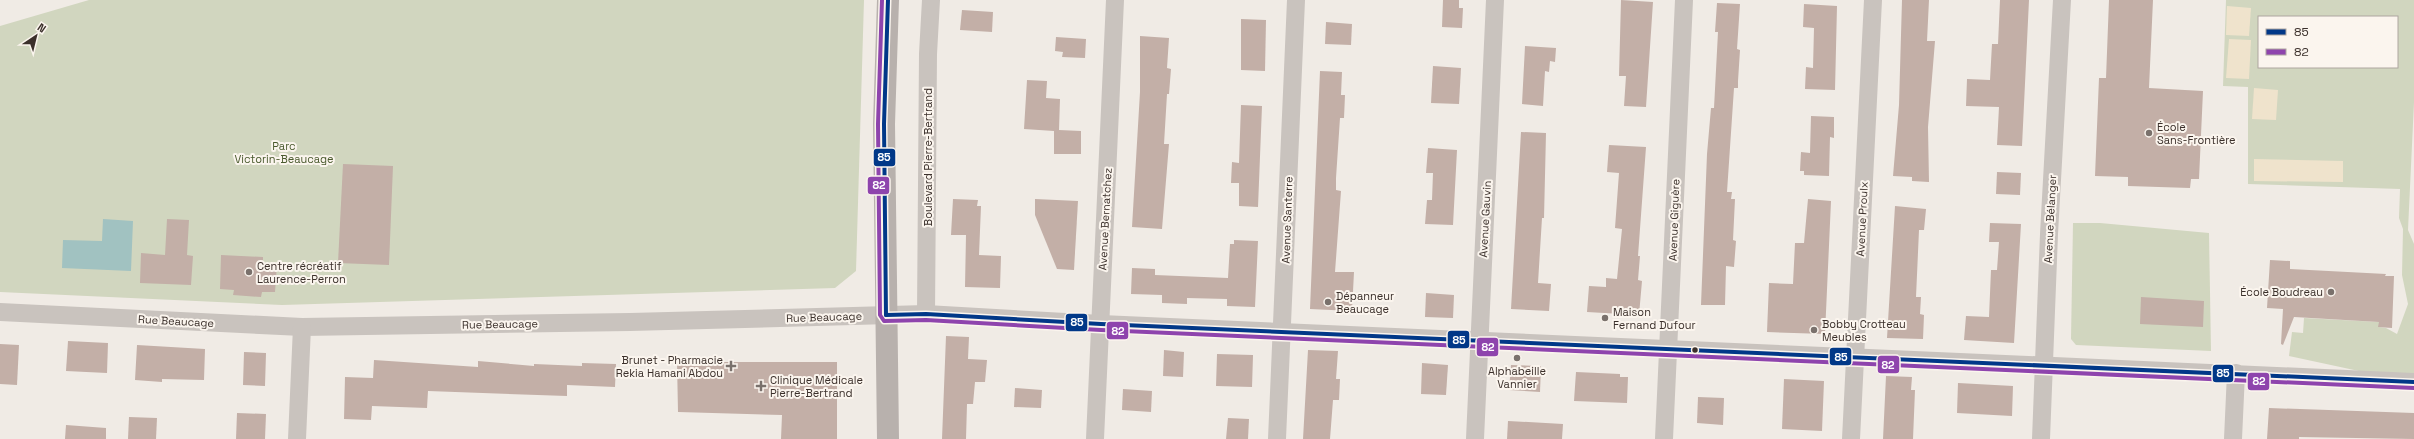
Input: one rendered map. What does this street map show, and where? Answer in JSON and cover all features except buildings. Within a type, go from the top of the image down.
[{"type":"main road","points":[[888,0],[884,124],[888,439]]},
{"type":"street","name":"Boulevard Pierre-Bertrand","points":[[926,314],[928,54],[931,0]]},
{"type":"street","name":"Avenue Bernatchez","points":[[1096,439],[1115,0]]},
{"type":"street","name":"Avenue Santerre","points":[[1277,439],[1296,0]]},
{"type":"street","name":"Avenue Gauvin","points":[[1474,439],[1480,341],[1495,0]]},
{"type":"street","name":"Avenue Giguère","points":[[1664,439],[1684,0]]},
{"type":"street","name":"Avenue Proulx","points":[[1852,439],[1873,0]]},
{"type":"street","name":"Avenue Bélanger","points":[[2041,439],[2045,366],[2048,234],[2062,0]]},
{"type":"street","name":"Rue Beaucage","points":[[0,312],[302,327],[926,314],[1101,324],[2414,382]]},
{"type":"street","points":[[297,439],[302,327]]},
{"type":"street","points":[[2233,439],[2236,374]]},
{"type":"green space","name":"Parc Victorin-Beaucage","points":[[89,0],[864,0],[856,271],[835,288],[282,305],[0,292],[0,26]]},
{"type":"green space","points":[[2226,0],[2414,0],[2414,102],[2408,230],[2414,244],[2414,380],[2410,382],[2289,356],[2292,332],[2303,333],[2304,318],[2379,322],[2379,327],[2386,328],[2397,334],[2408,304],[2402,275],[2403,229],[2399,218],[2400,189],[2248,184],[2248,87],[2223,86]]},
{"type":"green space","points":[[2073,223],[2100,223],[2209,233],[2211,351],[2076,345],[2071,339]]},
{"type":"sand","points":[[2227,6],[2251,8],[2249,36],[2226,35]]},
{"type":"sand","points":[[2229,39],[2251,40],[2249,79],[2226,78]]},
{"type":"sand","points":[[2254,88],[2278,90],[2276,120],[2252,119]]},
{"type":"sand","points":[[2254,159],[2343,161],[2343,182],[2254,181]]},
{"type":"water","points":[[103,219],[133,221],[131,271],[62,268],[63,240],[102,241]]},
{"type":"transit line","name":"82","points":[[882,0],[878,124],[880,315],[884,321],[926,320],[1101,330],[2414,388]]},
{"type":"transit line","name":"85","points":[[886,315],[884,124],[888,0]]},
{"type":"transit line","name":"85","points":[[886,315],[926,314],[1101,324],[2414,382]]},
{"type":"place","name":"École Sans-Frontière","points":[[2149,133]]},
{"type":"place","name":"Centre récréatif Laurence-Perron","points":[[249,272]]},
{"type":"place","name":"École Boudreau","points":[[2331,292]]},
{"type":"place","name":"Dépanneur Beaucage","points":[[1328,302]]},
{"type":"place","name":"Maison Fernand Dufour","points":[[1605,318]]},
{"type":"place","name":"Bobby Crotteau Meubles","points":[[1814,330]]},
{"type":"place","name":"Alphabeille Vannier","points":[[1517,358]]},
{"type":"place","name":"Brunet - Pharmacie Rekia Hamani Abdou","points":[[731,366]]},
{"type":"place","name":"Clinique Médicale Pierre-Bertrand","points":[[761,386]]}]
